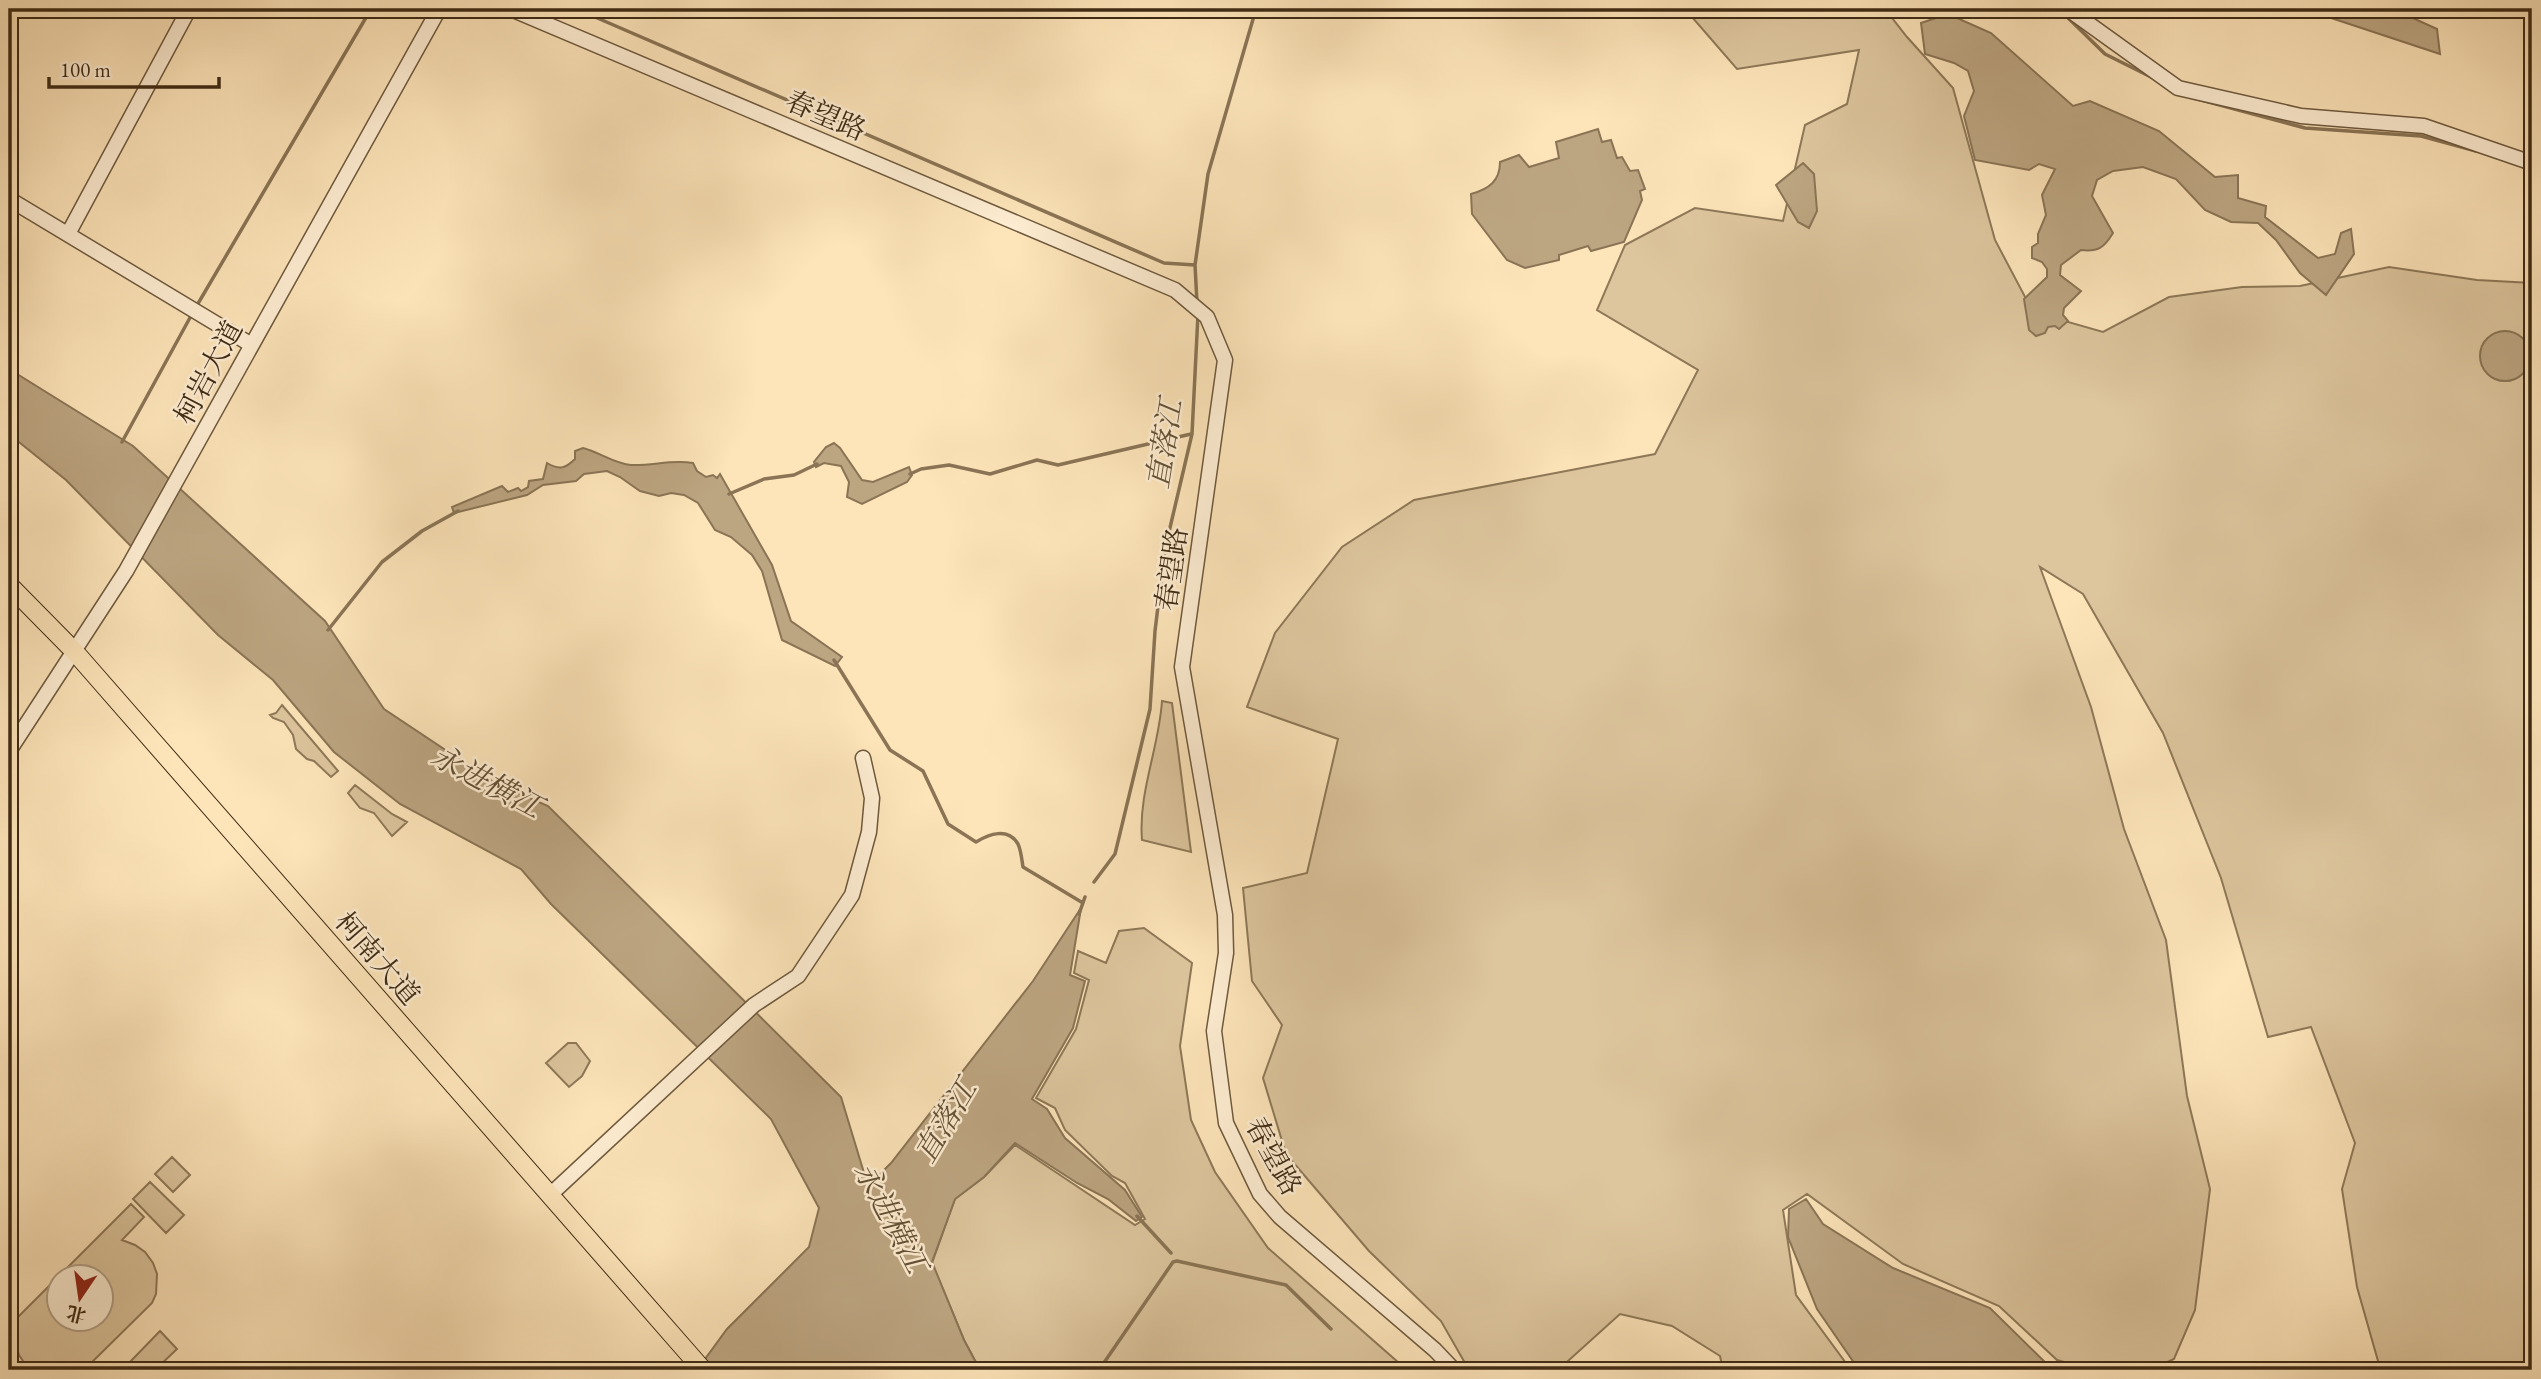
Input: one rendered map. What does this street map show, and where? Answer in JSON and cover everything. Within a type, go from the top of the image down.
[{"type":"main road","name":"柯南大道","points":[[9,585],[74,651],[703,1370]]},
{"type":"street","points":[[68,234],[189,9]]},
{"type":"street","name":"柯岩大道","points":[[9,751],[126,571],[250,344],[439,9]]},
{"type":"street","name":"春望路","points":[[511,9],[1175,289],[1205,316],[1225,360],[1182,667],[1226,915],[1226,953],[1214,1031],[1226,1123],[1260,1194],[1280,1217],[1435,1350],[1454,1370]]},
{"type":"street","points":[[2068,9],[2178,88],[2301,116],[2424,126],[2532,163]]},
{"type":"street","points":[[9,199],[250,344]]},
{"type":"street","points":[[551,1195],[754,1005],[798,976],[852,895],[869,832],[872,798],[863,758]]},
{"type":"shaded area","points":[[1685,9],[1885,9],[1953,88],[1995,240],[2033,312],[2103,332],[2169,297],[2242,287],[2300,286],[2389,267],[2477,280],[2532,283],[2532,1370],[2378,1370],[2378,1361],[2357,1287],[2342,1189],[2355,1143],[2311,1027],[2268,1037],[2221,878],[2163,733],[2083,594],[2040,567],[2091,707],[2124,829],[2166,940],[2187,1096],[2210,1189],[2195,1310],[2174,1359],[2150,1370],[2093,1370],[2057,1360],[1999,1306],[1903,1264],[1807,1194],[1783,1210],[1796,1295],[1851,1370],[1723,1370],[1720,1356],[1672,1326],[1620,1314],[1558,1370],[1469,1370],[1441,1321],[1369,1251],[1286,1154],[1263,1078],[1282,1025],[1252,981],[1243,888],[1307,873],[1338,739],[1247,707],[1275,633],[1342,547],[1414,500],[1655,454],[1698,370],[1597,310],[1625,245],[1695,208],[1783,221],[1805,125],[1847,104],[1859,50],[1737,69]]},
{"type":"shaded area","points":[[1162,701],[1172,703],[1191,852],[1142,840],[1143,805]]},
{"type":"shaded area","points":[[282,705],[338,771],[331,777],[296,749],[293,735],[284,722],[270,715],[276,713]]},
{"type":"shaded area","points":[[355,785],[392,814],[407,822],[392,836],[374,813],[360,808],[348,793]]},
{"type":"shaded area","points":[[1144,928],[1192,963],[1180,1046],[1191,1120],[1215,1172],[1268,1248],[1407,1370],[980,1370],[964,1340],[932,1263],[955,1199],[984,1177],[1015,1145],[1135,1225],[1145,1219],[1125,1183],[1112,1176],[1065,1130],[1055,1108],[1036,1098],[1076,1029],[1089,980],[1074,973],[1078,951],[1106,963],[1119,931]]},
{"type":"shaded area","points":[[568,1043],[576,1043],[590,1061],[582,1076],[569,1087],[546,1063]]},
{"type":"shaded area","points":[[172,1157],[190,1175],[173,1192],[155,1174]]},
{"type":"shaded area","points":[[150,1182],[184,1215],[166,1233],[133,1199]]},
{"type":"shaded area","points":[[131,1204],[144,1217],[122,1240],[145,1252],[153,1263],[157,1274],[156,1294],[152,1303],[84,1370],[29,1370],[16,1345],[9,1351],[9,1326],[46,1289],[46,1334],[116,1334],[116,1264],[71,1264]]},
{"type":"shaded area","points":[[160,1331],[177,1349],[155,1370],[134,1370],[128,1364]]},
{"type":"water","points":[[2304,9],[2393,9],[2437,29],[2440,54]]},
{"type":"water","points":[[1948,14],[1991,33],[2073,106],[2090,101],[2159,131],[2215,177],[2238,175],[2238,198],[2266,206],[2265,217],[2318,258],[2335,254],[2341,233],[2351,229],[2354,254],[2326,295],[2300,273],[2276,240],[2258,223],[2231,222],[2205,210],[2176,179],[2143,167],[2113,171],[2097,180],[2092,196],[2113,233],[2100,248],[2081,250],[2061,265],[2060,275],[2081,291],[2064,308],[2063,315],[2068,321],[2059,329],[2055,326],[2048,327],[2045,333],[2036,336],[2029,330],[2024,299],[2047,277],[2047,269],[2042,262],[2032,258],[2032,247],[2038,243],[2038,234],[2046,215],[2042,195],[2055,169],[2039,164],[2029,170],[1975,160],[1964,116],[1974,91],[1968,71],[1954,63],[1925,54],[1921,23]]},
{"type":"water","points":[[1598,129],[1602,142],[1611,140],[1617,158],[1622,157],[1630,171],[1638,170],[1645,189],[1640,191],[1642,200],[1624,242],[1591,251],[1588,246],[1559,255],[1559,260],[1525,268],[1507,260],[1472,214],[1471,194],[1483,190],[1496,179],[1500,162],[1519,155],[1529,167],[1559,158],[1556,142]]},
{"type":"water","points":[[1803,163],[1814,174],[1817,211],[1809,228],[1798,222],[1776,185]]},
{"type":"water","points":[[2505,331],[2523,338],[2530,356],[2523,374],[2505,381],[2487,374],[2480,356],[2487,338]]},
{"type":"water","name":"永进横江","points":[[9,369],[133,446],[325,621],[384,709],[495,783],[548,806],[841,1097],[868,1186],[891,1163],[1033,981],[1081,908],[1070,975],[1085,981],[1073,1028],[1032,1099],[1047,1109],[1065,1138],[1125,1190],[1142,1217],[1136,1221],[1108,1199],[1077,1183],[1015,1143],[984,1177],[955,1199],[932,1262],[964,1340],[980,1370],[923,1370],[919,1362],[858,1362],[850,1370],[697,1370],[727,1329],[809,1247],[819,1208],[771,1119],[551,904],[521,869],[400,804],[334,752],[273,680],[218,635],[66,480],[9,434]]},
{"type":"water","points":[[834,443],[862,480],[873,482],[909,467],[912,475],[907,482],[862,504],[847,497],[849,482],[841,466],[824,463],[816,467],[814,462],[826,447]]},
{"type":"water","points":[[583,448],[625,464],[685,462],[693,463],[697,471],[706,477],[713,475],[717,478],[720,474],[772,565],[791,621],[842,657],[835,666],[782,640],[762,571],[752,555],[731,537],[715,530],[698,503],[684,495],[671,493],[659,496],[640,491],[607,471],[584,474],[576,481],[543,485],[527,495],[454,513],[452,507],[502,486],[508,492],[518,488],[521,491],[528,487],[529,481],[543,479],[547,463],[555,467],[565,467],[575,459],[575,451]]},
{"type":"water","points":[[1806,1199],[1823,1224],[1893,1268],[1990,1308],[2053,1370],[1859,1370],[1817,1309],[1788,1237],[1789,1209]]},
{"type":"waterway","points":[[196,307],[371,9]]},
{"type":"waterway","points":[[588,9],[595,17],[1164,263],[1195,265]]},
{"type":"waterway","name":"直落江","points":[[1197,303],[1195,265],[1208,174],[1256,9]]},
{"type":"waterway","points":[[2059,9],[2105,54],[2155,79]]},
{"type":"waterway","points":[[2190,97],[2305,128],[2421,136],[2476,151]]},
{"type":"waterway","points":[[2523,167],[2532,171]]},
{"type":"waterway","points":[[122,442],[192,314]]},
{"type":"waterway","name":"直落江","points":[[1094,882],[1115,854],[1150,709],[1155,631],[1165,549],[1192,434],[1198,314]]},
{"type":"waterway","points":[[910,474],[921,469],[949,465],[990,474],[1037,460],[1058,465],[1191,434]]},
{"type":"waterway","points":[[729,494],[764,479],[794,475],[817,464]]},
{"type":"waterway","points":[[328,630],[382,562],[422,531],[458,511]]},
{"type":"waterway","points":[[834,660],[890,750],[923,771],[948,824],[976,842],[992,835],[1009,835],[1018,844],[1023,867],[1083,903]]},
{"type":"waterway","name":"直落江","points":[[1079,914],[1085,897]]},
{"type":"waterway","points":[[1137,1216],[1171,1253]]},
{"type":"waterway","points":[[1099,1370],[1173,1262],[1177,1261],[1286,1285],[1331,1329]]}]
